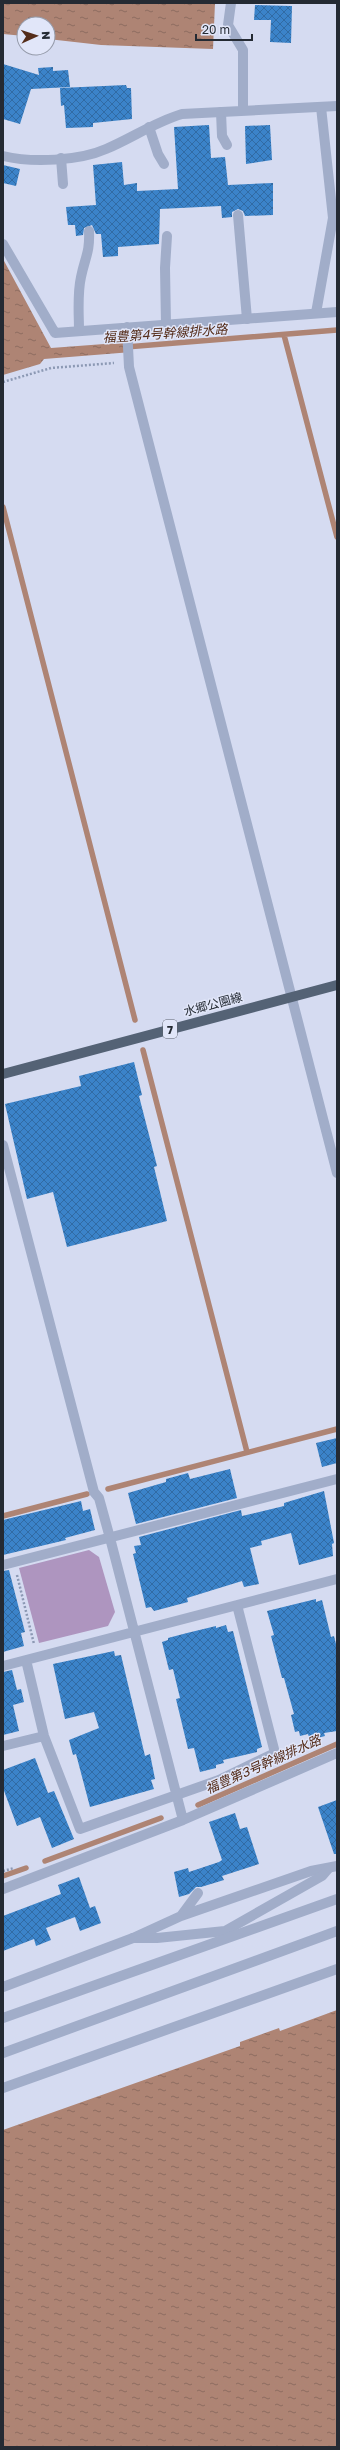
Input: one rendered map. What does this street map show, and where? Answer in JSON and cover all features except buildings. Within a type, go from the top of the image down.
[{"type":"main road","name":"水郷公園線","points":[[3,1074],[337,985]]},
{"type":"street","points":[[231,3],[228,25],[243,50],[244,112]]},
{"type":"street","points":[[3,156],[21,160],[87,156],[106,149],[149,127],[182,114],[337,106]]},
{"type":"street","points":[[316,313],[333,218],[321,107]]},
{"type":"street","points":[[221,112],[222,136],[227,145]]},
{"type":"street","points":[[149,127],[158,154],[164,164]]},
{"type":"street","points":[[61,158],[63,184]]},
{"type":"street","points":[[238,215],[247,318]]},
{"type":"street","points":[[79,331],[78,296],[81,277],[90,250],[89,231]]},
{"type":"street","points":[[166,324],[165,268],[168,236]]},
{"type":"street","points":[[3,244],[55,333],[79,331],[127,331],[166,324],[337,312]]},
{"type":"street","points":[[127,331],[128,360],[337,1173]]},
{"type":"street","points":[[3,1145],[94,1492],[99,1498],[110,1538],[183,1820]]},
{"type":"street","points":[[3,1565],[337,1479]]},
{"type":"street","points":[[3,1666],[337,1579]]},
{"type":"street","points":[[26,1660],[44,1736],[80,1829],[219,1780],[275,1753],[237,1605]]},
{"type":"street","points":[[3,1746],[44,1736]]},
{"type":"street","points":[[3,1889],[183,1820],[337,1753]]},
{"type":"street","points":[[3,1988],[133,1938],[181,1916],[311,1871],[333,1868]]},
{"type":"street","points":[[133,1938],[227,1934],[333,1868]]},
{"type":"street","points":[[181,1916],[198,1893]]},
{"type":"street","points":[[3,2018],[227,1934],[337,1900]]},
{"type":"street","points":[[3,2053],[337,1931]]},
{"type":"street","points":[[3,2088],[337,1969]]},
{"type":"path","points":[[3,382],[51,368],[128,360]]},
{"type":"path","points":[[14,1563],[38,1657]]},
{"type":"shaded area","points":[[89,1550],[99,1557],[115,1612],[108,1626],[39,1643],[19,1568]]},
{"type":"water","points":[[3,3],[215,3],[213,49],[101,45],[56,40],[56,16],[16,16],[16,35],[3,34]]},
{"type":"water","points":[[3,259],[51,348],[131,342],[132,352],[44,359],[40,364],[3,375]]},
{"type":"water","points":[[337,2010],[337,2447],[3,2447],[3,2130],[240,2046],[240,2042],[279,2028],[280,2031]]},
{"type":"waterway","name":"福豊第4号幹線排水路","points":[[126,347],[337,330]]},
{"type":"waterway","points":[[284,335],[337,537]]},
{"type":"waterway","points":[[3,507],[135,1020]]},
{"type":"waterway","points":[[143,1050],[247,1452]]},
{"type":"waterway","points":[[108,1489],[337,1429]]},
{"type":"waterway","points":[[3,1516],[87,1494]]},
{"type":"waterway","name":"福豊第3号幹線排水路","points":[[198,1805],[337,1744]]},
{"type":"waterway","name":"福豊第3号幹線排水路","points":[[45,1861],[161,1818]]},
{"type":"waterway","name":"福豊第3号幹線排水路","points":[[3,1876],[26,1868]]}]
